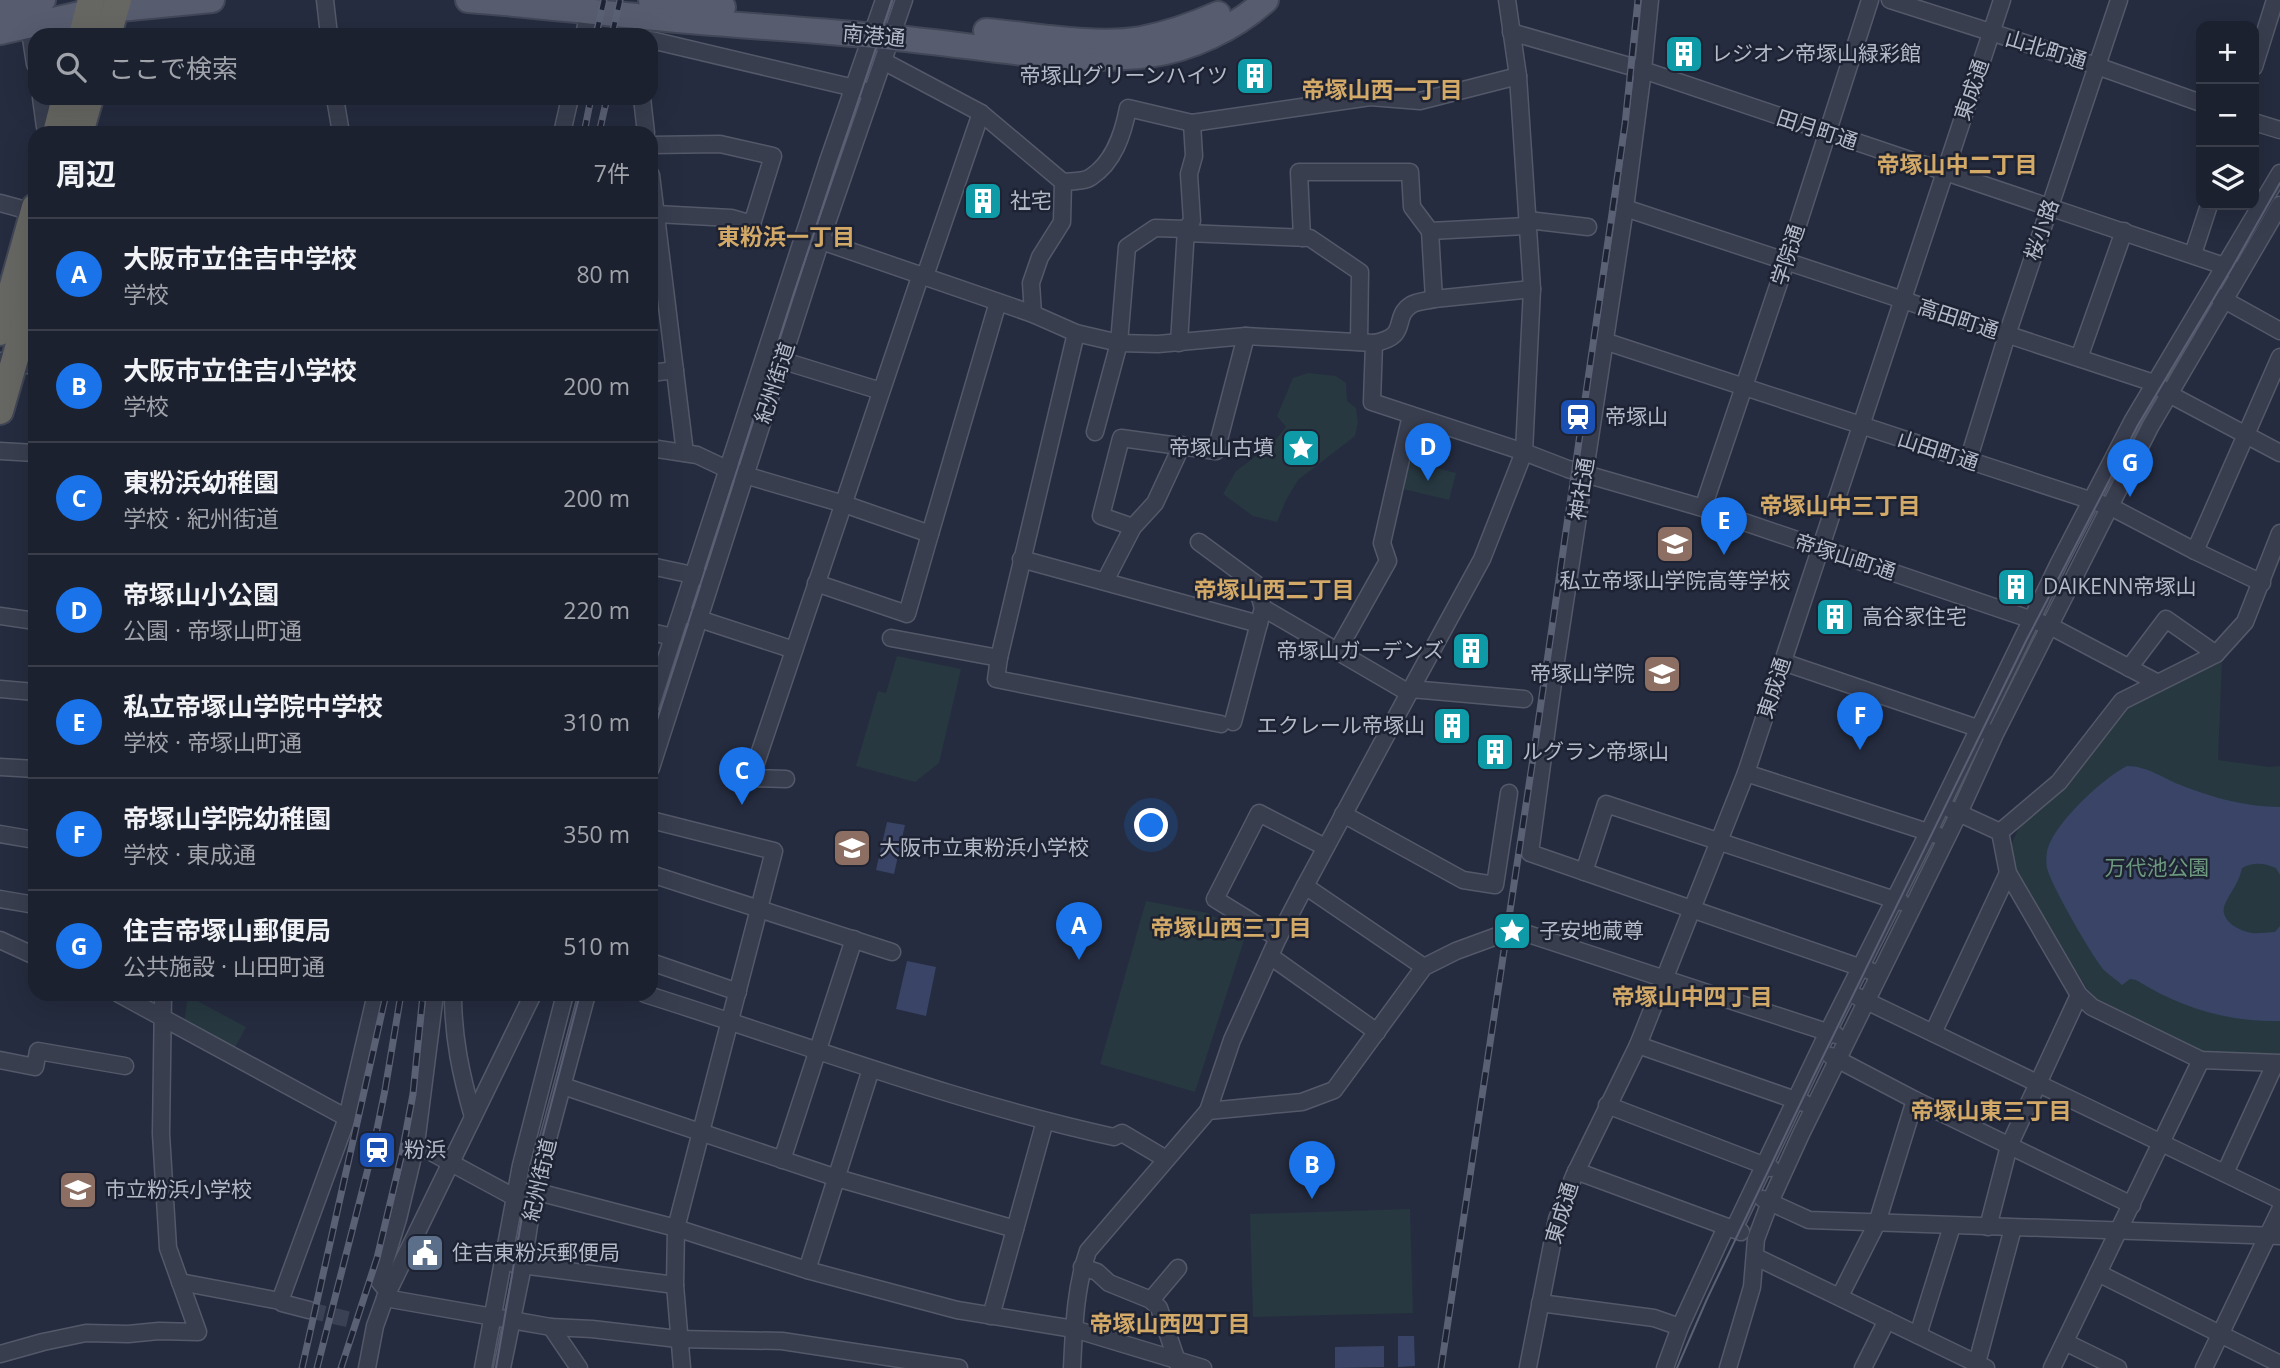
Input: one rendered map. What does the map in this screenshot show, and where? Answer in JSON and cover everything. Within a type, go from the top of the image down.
[{"type":"highway","points":[[99,11],[105,28]]},
{"type":"highway","points":[[56,126],[63,105]]},
{"type":"highway","points":[[82,126],[88,105]]},
{"type":"highway","points":[[0,332],[28,232]]},
{"type":"highway","points":[[0,411],[28,316]]},
{"type":"main road","points":[[0,9],[31,7],[99,11],[212,0]]},
{"type":"main road","name":"南港通","points":[[468,0],[587,23],[652,11],[887,20],[1114,41],[1140,39],[1194,24],[1217,15],[1241,0]]},
{"type":"main road","name":"南港通","points":[[652,11],[887,20],[1074,57],[1149,55],[1173,50],[1221,31],[1255,11],[1266,0]]},
{"type":"main road","points":[[0,32],[31,7]]},
{"type":"street","points":[[325,0],[328,28]]},
{"type":"street","points":[[1072,1368],[1082,1267],[1088,1251],[1208,1111],[1232,1040],[1278,938],[1482,559],[1524,452],[1532,289],[1518,76],[1507,0]]},
{"type":"street","name":"神社通","points":[[1584,872],[1530,853],[1625,208],[1650,0]]},
{"type":"street","name":"学院通","points":[[1703,508],[1870,0]]},
{"type":"street","name":"山北町通","points":[[1891,0],[2097,65],[2196,101]]},
{"type":"street","name":"東成通","points":[[1526,1368],[1557,1219],[1576,1171],[1638,1045],[1746,773],[2002,0]]},
{"type":"street","name":"桜小路","points":[[1968,461],[2007,335],[2119,0]]},
{"type":"street","points":[[2259,51],[2275,0]]},
{"type":"street","points":[[31,7],[32,28]]},
{"type":"street","name":"紀州街道","points":[[658,746],[821,240],[883,61],[887,20]]},
{"type":"street","name":"紀州街道","points":[[658,683],[854,87],[887,20]]},
{"type":"street","name":"田月町通","points":[[1511,32],[1643,71],[2234,269]]},
{"type":"street","points":[[658,42],[872,92]]},
{"type":"street","points":[[883,61],[981,113],[1063,182],[1089,179],[1110,159],[1123,135],[1128,108],[1192,123],[1370,97],[1420,101],[1518,76]]},
{"type":"street","points":[[42,105],[45,126]]},
{"type":"street","points":[[336,105],[340,126]]},
{"type":"street","points":[[564,126],[568,105]]},
{"type":"street","points":[[643,105],[645,126]]},
{"type":"street","points":[[786,779],[751,778],[881,391],[981,113]]},
{"type":"street","points":[[1179,342],[1186,231],[1192,220],[1189,174],[1194,156],[1192,123]]},
{"type":"street","points":[[2259,124],[2280,130]]},
{"type":"street","points":[[658,145],[720,144],[773,156],[752,224],[732,218],[658,214]]},
{"type":"street","points":[[1302,238],[1299,172],[1410,172],[1412,207],[1430,231],[1434,299]]},
{"type":"street","points":[[1728,1368],[1752,1287],[1756,1239],[1783,1173],[1995,734],[2169,394],[2225,301],[2234,269],[2280,173]]},
{"type":"street","points":[[1033,314],[1031,283],[1040,257],[1062,222],[1063,182]]},
{"type":"street","points":[[0,203],[28,209]]},
{"type":"street","points":[[1665,1368],[1680,1327],[1730,1228],[1751,1194],[1847,992],[2091,502],[2154,383],[2211,292],[2234,269],[2280,205]]},
{"type":"street","name":"高田町通","points":[[1625,208],[2154,383],[2169,394],[2280,453]]},
{"type":"street","points":[[2193,254],[2207,210]]},
{"type":"street","points":[[1430,231],[1528,223],[1588,227]]},
{"type":"street","points":[[1096,432],[1119,343],[1127,247],[1155,228],[1310,238],[1360,272],[1366,342]]},
{"type":"street","points":[[2079,358],[2124,231]]},
{"type":"street","points":[[804,234],[1033,314],[1076,333],[1119,343],[1179,342],[1246,336],[1366,342],[1388,340],[1395,335],[1405,311],[1412,304],[1434,299],[1532,289]]},
{"type":"street","points":[[658,277],[659,308],[675,370],[685,453]]},
{"type":"street","points":[[2211,292],[2280,331]]},
{"type":"street","points":[[816,583],[907,614],[998,302]]},
{"type":"street","points":[[1076,333],[1021,559],[996,679],[1227,723],[1263,608],[1256,584],[1199,542]]},
{"type":"street","points":[[1133,527],[1101,516],[1121,438],[1216,451],[1246,336]]},
{"type":"street","name":"山田町通","points":[[1604,341],[2111,507],[2262,583]]},
{"type":"street","name":"帝塚山町通","points":[[1366,342],[1371,402],[1568,469],[1703,508],[2050,626],[2158,683]]},
{"type":"street","points":[[765,355],[881,391]]},
{"type":"street","points":[[2195,551],[2280,356]]},
{"type":"street","points":[[658,372],[675,370]]},
{"type":"street","points":[[1338,650],[1388,561],[1382,543],[1411,415]]},
{"type":"street","points":[[1105,581],[1133,527],[1155,503],[1182,445]]},
{"type":"street","points":[[658,449],[697,455],[746,475],[844,504],[930,534]]},
{"type":"street","points":[[0,451],[28,453]]},
{"type":"street","points":[[2000,832],[2059,782],[2122,701],[2216,654],[2245,622],[2280,533]]},
{"type":"street","points":[[1021,559],[1259,624]]},
{"type":"street","points":[[658,567],[712,579]]},
{"type":"street","points":[[1263,608],[1410,691],[1524,699]]},
{"type":"street","points":[[682,612],[794,650]]},
{"type":"street","points":[[0,616],[28,620]]},
{"type":"street","points":[[2129,668],[2166,619],[2216,654]]},
{"type":"street","points":[[658,634],[673,637]]},
{"type":"street","points":[[891,638],[999,657]]},
{"type":"street","points":[[1783,662],[1995,734]]},
{"type":"street","points":[[0,689],[28,691]]},
{"type":"street","points":[[0,767],[28,769]]},
{"type":"street","points":[[1746,773],[1929,831],[1946,839]]},
{"type":"street","points":[[1343,814],[1463,880],[1495,885],[1509,793]]},
{"type":"street","points":[[1879,974],[1584,872],[1606,804],[1912,907]]},
{"type":"street","points":[[1941,805],[2000,832]]},
{"type":"street","points":[[1278,938],[1215,899],[1259,813],[1325,847]]},
{"type":"street","points":[[658,822],[774,850],[676,1228],[675,1285],[682,1368]]},
{"type":"street","points":[[2000,832],[2008,873],[2080,995],[2092,1007],[2201,1060],[2277,1064],[2225,1173]]},
{"type":"street","points":[[0,834],[28,838]]},
{"type":"street","points":[[1933,1033],[2008,873]]},
{"type":"street","points":[[658,876],[892,952]]},
{"type":"street","points":[[1305,886],[1424,967]]},
{"type":"street","points":[[0,899],[28,904]]},
{"type":"street","points":[[1516,930],[1848,1040]]},
{"type":"street","points":[[1208,1111],[1302,1102],[1334,1090],[1424,967],[1456,951],[1497,936]]},
{"type":"street","points":[[782,1160],[854,939]]},
{"type":"street","points":[[0,940],[28,953]]},
{"type":"street","points":[[1270,956],[1377,1032]]},
{"type":"street","points":[[658,964],[738,992]]},
{"type":"street","points":[[1847,992],[2280,1200]]},
{"type":"street","points":[[1988,1227],[2009,1146],[2080,995]]},
{"type":"street","points":[[658,998],[871,1069],[1045,1121],[1114,1137],[1122,1133],[1166,1159]]},
{"type":"street","points":[[132,1001],[347,1118]]},
{"type":"street","points":[[0,1354],[86,1333],[198,1332],[168,1248],[161,1134],[163,1001]]},
{"type":"street","points":[[180,1282],[280,1301],[347,1118],[372,1001]]},
{"type":"street","points":[[386,1295],[379,1281],[398,1219],[416,1144],[434,1001]]},
{"type":"street","points":[[453,1001],[459,1068],[473,1117]]},
{"type":"street","points":[[367,1368],[375,1326],[386,1295],[530,1001]]},
{"type":"street","name":"紀州街道","points":[[483,1368],[514,1197],[563,1001]]},
{"type":"street","name":"紀州街道","points":[[502,1368],[523,1266],[534,1191],[585,1001]]},
{"type":"street","points":[[1638,1045],[1814,1108]]},
{"type":"street","points":[[1819,1050],[1915,1100],[2132,1205]]},
{"type":"street","points":[[0,1060],[35,1067],[38,1051],[125,1066]]},
{"type":"street","points":[[2052,1368],[2201,1060]]},
{"type":"street","points":[[807,1270],[871,1069]]},
{"type":"street","points":[[563,1086],[837,1178],[1015,1229]]},
{"type":"street","points":[[1840,1296],[1877,1223],[1915,1100]]},
{"type":"street","points":[[1607,1105],[1783,1173]]},
{"type":"street","points":[[990,1316],[1045,1121]]},
{"type":"street","points":[[416,1144],[514,1197],[534,1191],[676,1228],[807,1270],[990,1316],[1074,1329],[1178,1365],[1203,1368]]},
{"type":"street","points":[[1576,1171],[1756,1239]]},
{"type":"street","points":[[1751,1194],[1809,1220],[2274,1236]]},
{"type":"street","points":[[2204,1368],[2274,1236],[2280,1210]]},
{"type":"street","points":[[1918,1335],[1952,1226]]},
{"type":"street","points":[[1756,1257],[1981,1365],[2013,1228]]},
{"type":"street","points":[[502,1262],[675,1285]]},
{"type":"street","points":[[1082,1267],[1097,1272],[1108,1283],[1151,1300],[1162,1314],[1178,1365]]},
{"type":"street","points":[[1151,1300],[1178,1268]]},
{"type":"street","points":[[2098,1273],[2280,1364]]},
{"type":"street","points":[[386,1295],[551,1327],[678,1339],[782,1341],[955,1368]]},
{"type":"street","points":[[282,1303],[309,1310]]},
{"type":"street","points":[[1540,1303],[1654,1318],[1680,1327]]},
{"type":"street","points":[[1863,1368],[1887,1320]]},
{"type":"street","points":[[359,1322],[375,1326]]},
{"type":"street","points":[[551,1327],[579,1368]]},
{"type":"street","points":[[2065,1342],[2118,1368]]},
{"type":"street","points":[[1526,1368],[1540,1368]]},
{"type":"green space","points":[[1308,373],[1336,376],[1346,383],[1347,401],[1356,408],[1358,423],[1355,436],[1298,480],[1277,522],[1253,516],[1223,494],[1236,471],[1272,444],[1286,427],[1277,416],[1293,378]]},
{"type":"green space","points":[[1406,460],[1456,473],[1449,500],[1399,488]]},
{"type":"green space","points":[[897,656],[961,669],[939,763],[915,782],[856,766],[878,691],[886,693]]},
{"type":"green space","name":"万代池公園","points":[[2222,661],[2218,760],[2280,766],[2280,1054],[2205,1054],[2100,1002],[2088,990],[2013,869],[2008,853],[2022,820],[2125,705]]},
{"type":"green space","points":[[1146,901],[1208,913],[1245,937],[1195,1092],[1100,1064]]},
{"type":"green space","points":[[187,1001],[197,1001],[246,1027],[233,1051],[184,1023]]},
{"type":"green space","points":[[1410,1209],[1413,1313],[1253,1317],[1250,1214]]},
{"type":"water","points":[[2127,766],[2149,770],[2218,798],[2243,804],[2280,807],[2280,875],[2276,868],[2263,864],[2242,868],[2225,904],[2224,915],[2231,924],[2247,932],[2275,932],[2280,926],[2280,1021],[2241,1019],[2187,1006],[2136,980],[2130,979],[2122,985],[2099,964],[2083,938],[2050,876],[2046,864],[2047,852],[2058,829],[2080,803]]},
{"type":"water","points":[[887,822],[905,825],[894,874],[876,870]]},
{"type":"water","points":[[907,961],[936,967],[926,1016],[896,1009]]},
{"type":"water","points":[[1398,1336],[1414,1336],[1415,1366],[1398,1367]]},
{"type":"water","points":[[1384,1346],[1384,1367],[1335,1368],[1335,1347]]},
{"type":"tunnel","points":[[309,1310],[359,1322]]},
{"type":"tram line","points":[[658,716],[794,293],[892,0]]},
{"type":"tram line","points":[[1677,1368],[1814,1075],[2026,641],[2138,425],[2280,183]]},
{"type":"tram line","points":[[496,1368],[523,1211],[578,1001]]},
{"type":"railway","points":[[598,28],[604,0]]},
{"type":"railway","points":[[614,28],[620,0]]},
{"type":"railway","points":[[1441,1368],[1625,124],[1638,0]]},
{"type":"railway","points":[[585,126],[590,105]]},
{"type":"railway","points":[[601,126],[605,105]]},
{"type":"railway","points":[[302,1368],[384,1001]]},
{"type":"railway","points":[[317,1368],[373,1149],[400,1001]]},
{"type":"railway","points":[[341,1368],[377,1258],[402,1153],[413,1094],[422,1001]]},
{"type":"place","name":"レジオン帝塚山緑彩館","points":[[1684,54]]},
{"type":"place","name":"帝塚山グリーンハイツ","points":[[1255,76]]},
{"type":"place","name":"社宅","points":[[983,201]]},
{"type":"place","name":"帝塚山","points":[[1578,417]]},
{"type":"place","name":"帝塚山古墳","points":[[1301,448]]},
{"type":"place","name":"帝塚山小公園","points":[[1428,481]]},
{"type":"place","name":"住吉帝塚山郵便局","points":[[2130,497]]},
{"type":"place","name":"私立帝塚山学院高等学校","points":[[1675,544]]},
{"type":"place","name":"私立帝塚山学院中学校","points":[[1724,555]]},
{"type":"place","name":"DAIKENN帝塚山","points":[[2016,587]]},
{"type":"place","name":"高谷家住宅","points":[[1835,617]]},
{"type":"place","name":"帝塚山ガーデンズ","points":[[1471,651]]},
{"type":"place","name":"帝塚山学院","points":[[1662,674]]},
{"type":"place","name":"エクレール帝塚山","points":[[1452,726]]},
{"type":"place","name":"帝塚山学院幼稚園","points":[[1860,750]]},
{"type":"place","name":"ルグラン帝塚山","points":[[1495,752]]},
{"type":"place","name":"東粉浜幼稚園","points":[[742,805]]},
{"type":"place","name":"大阪市立東粉浜小学校","points":[[852,848]]},
{"type":"place","name":"子安地蔵尊","points":[[1512,931]]},
{"type":"place","name":"大阪市立住吉中学校","points":[[1079,960]]},
{"type":"place","name":"粉浜","points":[[377,1150]]},
{"type":"place","name":"市立粉浜小学校","points":[[78,1190]]},
{"type":"place","name":"大阪市立住吉小学校","points":[[1312,1199]]},
{"type":"place","name":"住吉東粉浜郵便局","points":[[425,1253]]},
{"type":"district","name":"帝塚山西一丁目","points":[[1382,90]]},
{"type":"district","name":"帝塚山中二丁目","points":[[1957,165]]},
{"type":"district","name":"東粉浜一丁目","points":[[786,237]]},
{"type":"district","name":"帝塚山中三丁目","points":[[1840,506]]},
{"type":"district","name":"帝塚山西二丁目","points":[[1274,590]]},
{"type":"district","name":"帝塚山西三丁目","points":[[1231,928]]},
{"type":"district","name":"帝塚山中四丁目","points":[[1692,997]]},
{"type":"district","name":"帝塚山東三丁目","points":[[1991,1111]]},
{"type":"district","name":"帝塚山西四丁目","points":[[1170,1324]]}]
